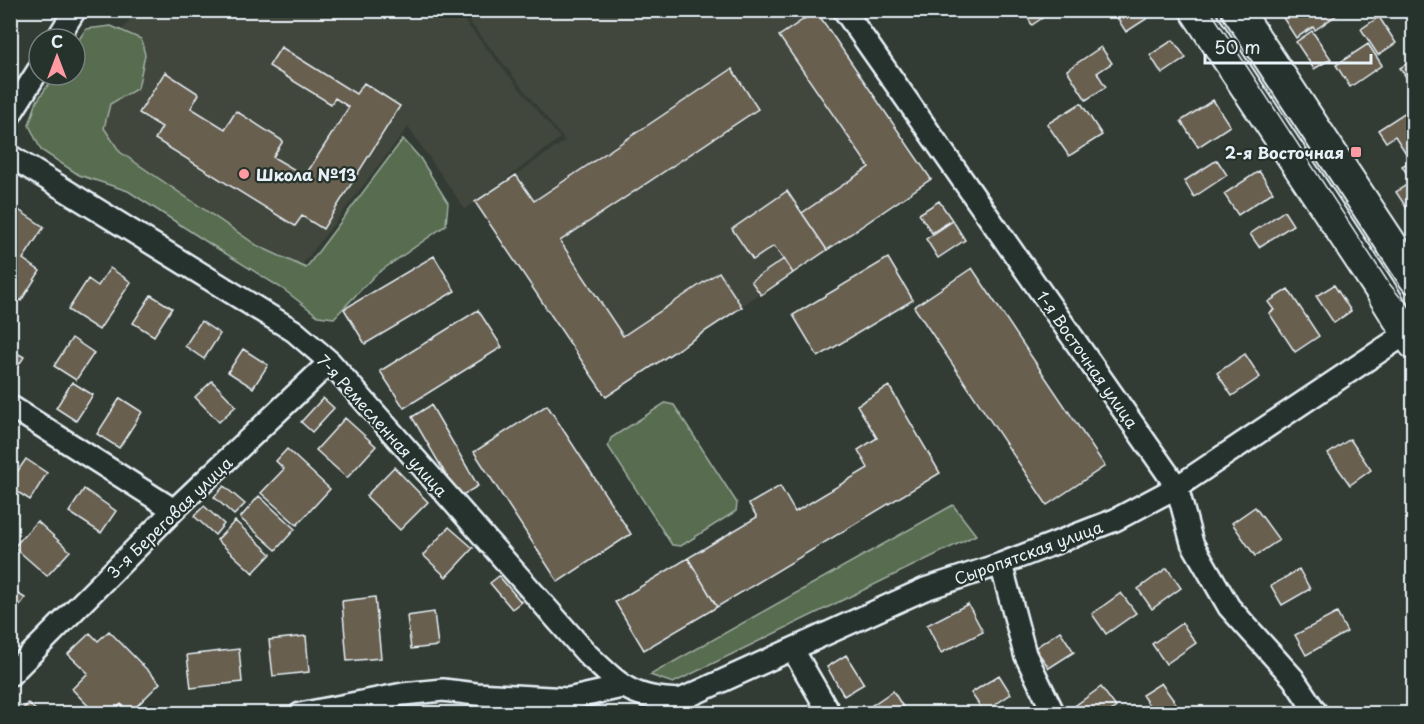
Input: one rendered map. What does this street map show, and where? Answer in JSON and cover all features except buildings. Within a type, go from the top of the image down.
[{"type":"main road","points":[[1196,10],[1410,339]]},
{"type":"main road","points":[[1237,10],[1413,278]]},
{"type":"street","points":[[64,27],[75,10]]},
{"type":"street","name":"1-я Восточная улица","points":[[844,10],[1177,487],[1192,543],[1229,607],[1293,678],[1317,714]]},
{"type":"street","points":[[10,115],[28,87]]},
{"type":"street","name":"7-я Ремесленная улица","points":[[10,156],[294,332],[330,362],[588,655],[621,687]]},
{"type":"street","name":"Сыропятская улица","points":[[621,687],[654,699],[680,700],[925,589],[1001,564],[1115,520],[1177,487],[1410,339]]},
{"type":"street","name":"3-я Береговая улица","points":[[13,669],[174,510],[330,362]]},
{"type":"street","points":[[10,406],[174,510]]},
{"type":"street","points":[[1001,564],[1025,654],[1054,714]]},
{"type":"street","points":[[793,650],[830,714]]},
{"type":"street","points":[[300,714],[403,694],[443,690],[477,694],[523,704],[568,699],[621,687]]},
{"type":"shaded area","points":[[814,10],[931,179],[606,397],[475,202],[465,209],[408,127],[296,273],[45,136],[81,87],[87,87],[87,78],[136,11],[456,11],[560,138],[477,201],[565,141],[461,11]]},
{"type":"green space","points":[[111,26],[141,39],[145,55],[138,88],[110,104],[104,128],[120,152],[258,246],[306,268],[403,139],[420,158],[448,203],[446,225],[375,275],[334,318],[318,316],[283,289],[128,191],[79,175],[41,150],[29,125],[37,101],[47,87],[87,87],[87,29]]},
{"type":"green space","points":[[665,403],[674,405],[737,503],[736,511],[681,546],[672,545],[608,446],[611,438]]},
{"type":"green space","points":[[953,505],[976,535],[673,683],[650,675]]},
{"type":"tram line","points":[[1210,10],[1388,282],[1400,297],[1414,308]]},
{"type":"place","name":"2-я Восточная","points":[[1356,152]]},
{"type":"place","name":"Школа №13","points":[[244,174]]}]
